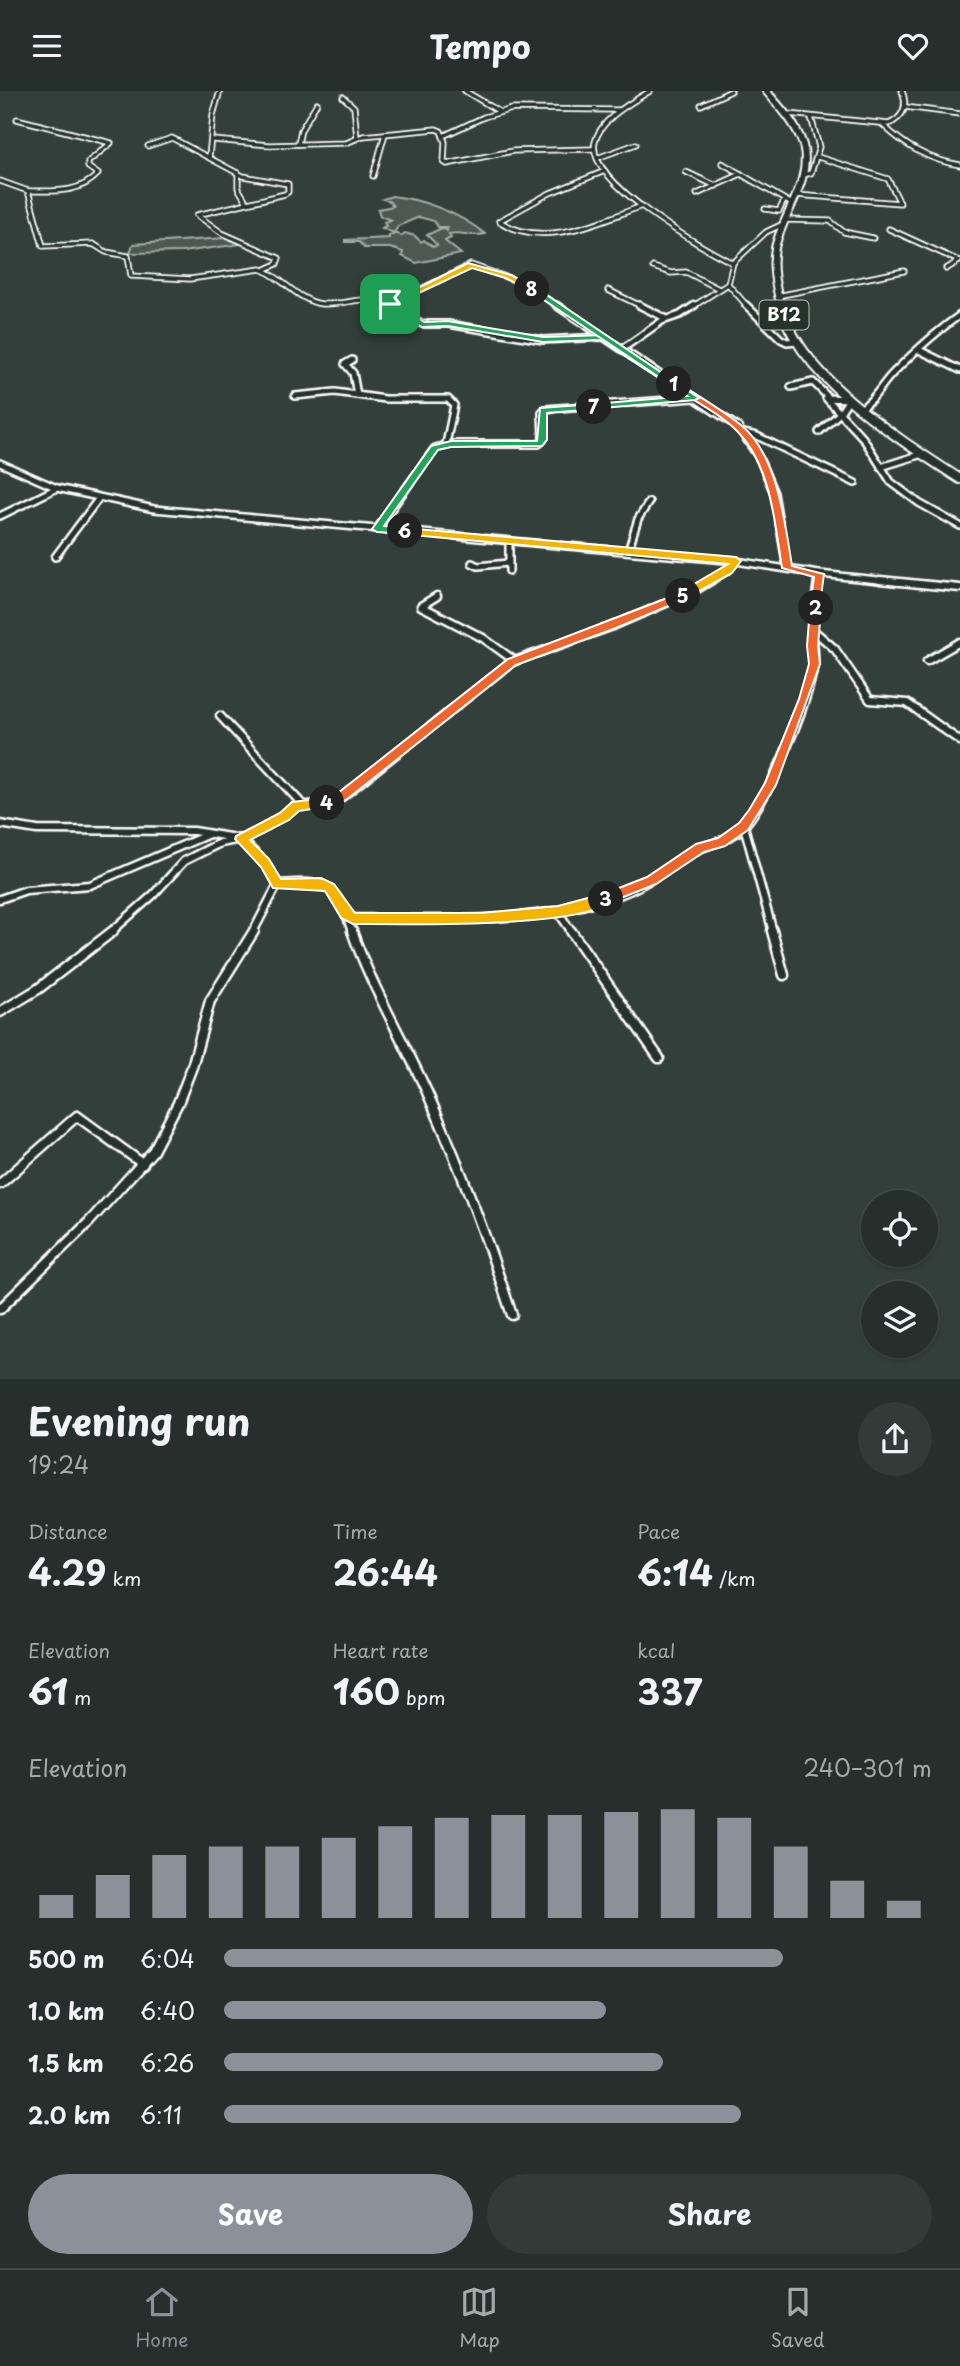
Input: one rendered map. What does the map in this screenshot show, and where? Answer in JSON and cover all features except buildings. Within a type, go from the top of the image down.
[{"type":"highway","name":"B12","points":[[766,91],[788,114],[802,142],[805,156],[803,175],[796,195],[788,203],[773,261],[777,296],[798,341],[820,369],[860,409],[960,479]]},
{"type":"street","points":[[209,157],[213,140],[213,106],[219,91]]},
{"type":"street","points":[[465,91],[500,111]]},
{"type":"street","points":[[650,91],[619,110],[603,127],[593,149],[597,158],[605,171],[642,206],[682,237],[733,263]]},
{"type":"street","points":[[701,104],[731,91]]},
{"type":"street","points":[[788,114],[883,125],[899,120],[905,107],[902,91]]},
{"type":"street","points":[[343,97],[354,107],[357,138]]},
{"type":"street","points":[[298,144],[301,130],[317,103]]},
{"type":"street","points":[[905,107],[960,114]]},
{"type":"street","points":[[443,136],[500,111],[525,108],[619,110]]},
{"type":"street","points":[[803,175],[811,173],[818,157],[819,138],[811,117]]},
{"type":"street","points":[[0,181],[28,191],[76,190],[86,187],[98,174],[88,167],[88,162],[111,143],[17,120]]},
{"type":"street","points":[[883,125],[920,155],[935,162],[960,165]]},
{"type":"street","points":[[213,140],[298,144],[351,143],[357,138],[436,129],[441,131],[445,142],[444,162],[447,165],[513,151],[593,149]]},
{"type":"street","points":[[373,176],[385,134]]},
{"type":"street","points":[[28,191],[43,246],[93,244],[106,253],[123,253],[128,257],[131,276],[190,279],[265,269],[278,264],[279,258],[222,233],[197,215],[199,212],[285,194],[289,188],[283,181],[239,173],[172,138],[148,146]]},
{"type":"street","points":[[597,158],[636,144]]},
{"type":"street","points":[[796,195],[900,203],[890,181],[885,177],[818,157]]},
{"type":"street","points":[[722,163],[788,203],[779,211],[765,209]]},
{"type":"street","points":[[605,171],[550,193],[499,221],[518,233],[534,237],[551,236],[642,206]]},
{"type":"street","points":[[239,173],[238,188],[246,201]]},
{"type":"street","points":[[682,178],[688,173],[716,186]]},
{"type":"street","points":[[697,194],[741,174]]},
{"type":"street","points":[[622,349],[728,284],[733,263],[766,232],[784,222],[831,221],[844,233],[873,238]]},
{"type":"street","points":[[889,229],[959,261],[946,269]]},
{"type":"street","points":[[954,258],[960,256]]},
{"type":"street","points":[[390,304],[471,265],[523,283],[743,433],[760,457],[778,509],[787,568]]},
{"type":"street","points":[[653,267],[671,274],[686,272],[719,289]]},
{"type":"street","points":[[265,269],[287,287],[320,304],[365,298],[390,304],[422,324],[448,324],[543,339],[602,337]]},
{"type":"street","points":[[777,296],[904,271]]},
{"type":"street","points":[[728,284],[756,316],[783,339],[788,342],[798,341]]},
{"type":"street","points":[[608,291],[667,319]]},
{"type":"street","points":[[860,409],[871,403],[892,375],[944,325],[960,315]]},
{"type":"street","points":[[919,350],[960,370]]},
{"type":"street","points":[[352,360],[345,364],[353,373],[357,395]]},
{"type":"street","points":[[791,387],[813,382],[863,438],[881,467],[902,492],[960,526]]},
{"type":"street","points":[[295,396],[335,392],[385,399],[443,398],[453,401],[446,444]]},
{"type":"street","points":[[819,432],[840,413],[849,399],[828,397]]},
{"type":"street","points":[[377,529],[435,448],[446,444],[539,444],[543,440],[542,412],[545,409],[695,398]]},
{"type":"street","points":[[743,433],[757,436],[855,483]]},
{"type":"street","points":[[881,467],[922,454]]},
{"type":"street","points":[[0,463],[57,488],[155,509],[736,561],[819,574],[960,589]]},
{"type":"street","points":[[0,516],[57,488]]},
{"type":"street","points":[[55,557],[99,498]]},
{"type":"street","points":[[628,551],[637,519],[649,502]]},
{"type":"street","points":[[509,541],[509,571]]},
{"type":"street","points":[[0,1012],[38,989],[92,949],[153,895],[184,861],[220,843],[241,839],[261,830],[302,804],[331,803],[514,661],[613,626],[694,591],[728,570],[736,561]]},
{"type":"street","points":[[472,563],[478,566],[508,563]]},
{"type":"street","points":[[346,914],[353,918],[481,919],[558,912],[617,896],[652,880],[693,852],[721,842],[744,826],[771,785],[804,699],[814,664],[813,630],[819,574]]},
{"type":"street","points":[[437,596],[421,606],[483,638],[514,661]]},
{"type":"street","points":[[813,630],[835,649],[870,700],[907,703],[960,741]]},
{"type":"street","points":[[927,661],[960,642]]},
{"type":"street","points":[[219,716],[302,804]]},
{"type":"street","points":[[0,824],[37,830],[194,831],[241,839],[265,863],[278,884]]},
{"type":"street","points":[[744,826],[784,975]]},
{"type":"street","points":[[0,899],[26,890],[90,885],[210,834]]},
{"type":"street","points":[[278,884],[321,884],[329,887],[346,914],[370,977],[426,1091],[480,1216],[512,1315]]},
{"type":"street","points":[[0,1309],[89,1222],[153,1151],[178,1103],[192,1067],[210,1001],[249,941],[278,884]]},
{"type":"street","points":[[558,912],[659,1058]]},
{"type":"street","points":[[0,1184],[77,1116],[143,1164]]},
{"type":"shaded area","points":[[392,196],[416,200],[441,209],[465,220],[485,234],[449,234],[451,238],[445,241],[461,254],[416,263],[402,256],[403,252],[390,248],[364,248],[359,242],[345,242],[389,238],[389,235],[397,233],[401,236],[405,233],[415,236],[421,242],[424,240],[433,247],[437,245],[427,235],[442,228],[447,231],[448,227],[438,227],[434,221],[419,217],[398,226],[394,233],[382,228],[386,226],[384,222],[391,220],[380,216],[378,209],[393,206],[383,199]]},
{"type":"shaded area","points":[[226,238],[241,244],[182,252],[130,253],[133,244]]},
{"type":"route","points":[[390,304],[396,306],[405,316],[422,324],[448,324],[524,338],[573,340],[602,337],[622,349],[695,398],[738,427],[750,440],[760,457],[778,509],[784,534],[787,568],[819,574],[813,630],[814,664],[804,699],[778,760],[771,785],[744,826],[721,842],[701,848],[652,880],[617,896],[558,912],[481,919],[353,918],[346,914],[329,887],[321,884],[278,884],[265,863],[250,851],[241,839],[285,816],[296,806],[306,803],[331,803],[342,797],[512,662],[613,626],[694,591],[728,570],[736,561],[377,529],[435,448],[446,444],[539,444],[543,440],[542,412],[545,409],[695,398],[602,337],[523,283],[508,276],[471,265],[390,304]]}]
